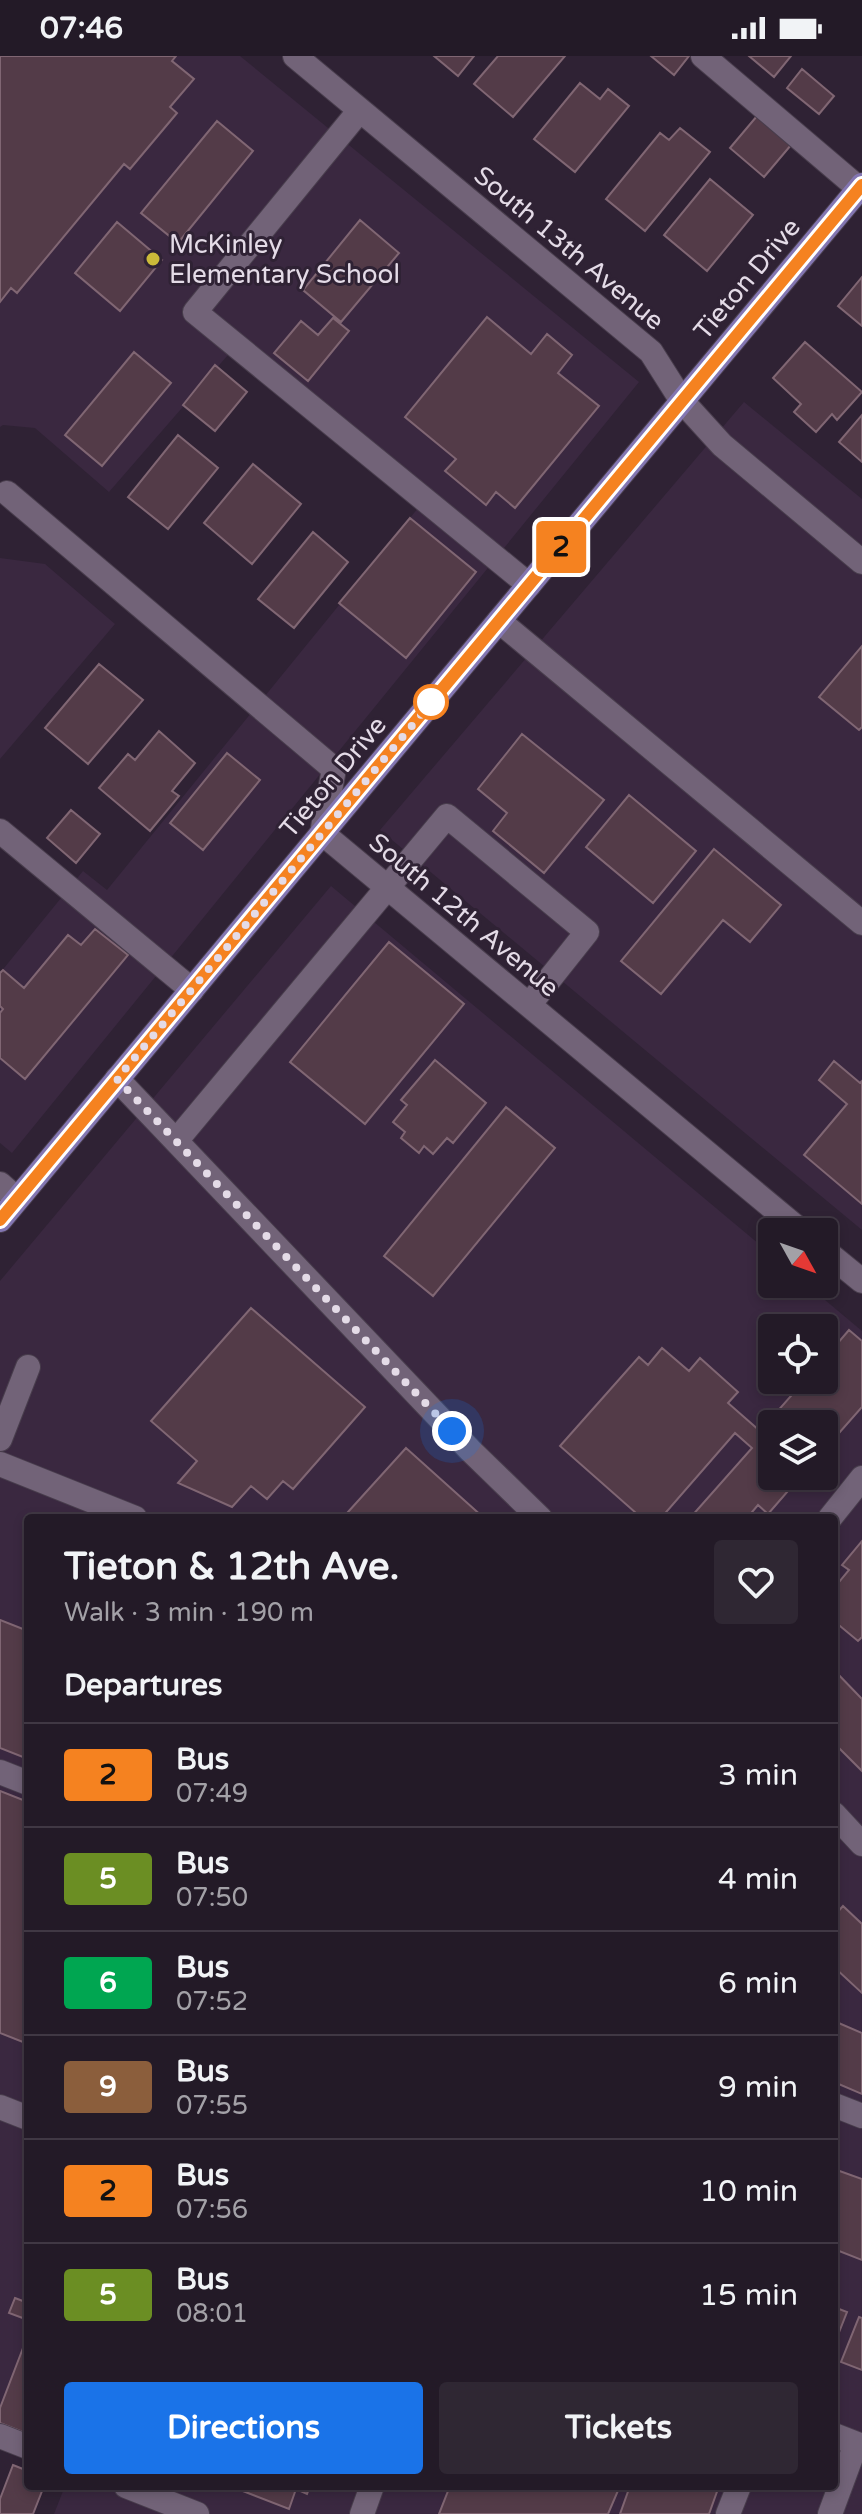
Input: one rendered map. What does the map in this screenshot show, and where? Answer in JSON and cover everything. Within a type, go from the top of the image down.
[{"type":"main road","name":"Tieton Drive","points":[[0,1220],[9,1192],[117,1079],[861,188]]},
{"type":"street","name":"South 13th Avenue","points":[[295,56],[651,352],[682,401],[722,445],[862,562]]},
{"type":"street","points":[[703,56],[861,188]]},
{"type":"street","points":[[360,110],[195,312],[529,585]]},
{"type":"street","points":[[7,493],[334,769],[322,833]]},
{"type":"street","points":[[499,621],[862,923]]},
{"type":"street","points":[[176,1141],[447,816],[587,932],[529,1005]]},
{"type":"street","points":[[0,831],[192,990]]},
{"type":"street","name":"South 12th Avenue","points":[[322,833],[785,1218]]},
{"type":"street","points":[[117,1079],[461,1441],[536,1514]]},
{"type":"street","points":[[838,1261],[862,1281]]},
{"type":"street","points":[[0,1439],[28,1367]]},
{"type":"street","points":[[0,1464],[125,1514]]},
{"type":"street","points":[[833,1514],[862,1478]]},
{"type":"street","points":[[0,1772],[24,1781]]},
{"type":"street","points":[[838,1818],[862,1844]]},
{"type":"street","points":[[0,2107],[24,2116]]},
{"type":"street","points":[[838,2107],[862,2116]]},
{"type":"street","points":[[0,2436],[24,2445]]},
{"type":"street","points":[[838,2487],[851,2442]]},
{"type":"street","points":[[362,2514],[371,2490]]},
{"type":"street","points":[[728,2514],[737,2490]]},
{"type":"street","points":[[830,2514],[837,2490]]},
{"type":"street","points":[[136,2498],[197,2514]]},
{"type":"shaded area","points":[[0,56],[240,56],[639,382],[12,1153],[0,1143],[0,973],[83,871],[107,890],[423,502],[234,348],[109,492],[35,428],[0,427]]},
{"type":"shaded area","points":[[744,402],[862,499],[862,1230],[380,830]]},
{"type":"shaded area","points":[[0,558],[45,564],[115,624],[0,759]]},
{"type":"shaded area","points":[[331,886],[758,1243],[758,1298],[823,1298],[862,1331],[862,2514],[54,2514],[63,2490],[838,2490],[838,1514],[24,1514],[24,2422],[0,2413],[0,1281]]},
{"type":"building","points":[[0,56],[176,56],[172,61],[194,79],[170,107],[177,113],[130,169],[124,164],[17,293],[11,288],[0,302]]},
{"type":"building","points":[[434,56],[474,56],[458,76]]},
{"type":"building","points":[[498,56],[565,56],[513,117],[474,84]]},
{"type":"building","points":[[651,56],[689,56],[674,75]]},
{"type":"building","points":[[749,56],[791,56],[774,77]]},
{"type":"building","points":[[802,69],[834,96],[819,114],[787,88]]},
{"type":"building","points":[[580,83],[600,99],[608,89],[629,106],[575,172],[534,139]]},
{"type":"building","points":[[757,116],[791,145],[764,177],[730,148]]},
{"type":"building","points":[[217,121],[253,151],[178,243],[141,213]]},
{"type":"building","points":[[680,128],[710,152],[645,231],[606,199],[660,133],[669,140]]},
{"type":"building","points":[[710,179],[753,215],[707,271],[664,235]]},
{"type":"building","points":[[360,220],[399,253],[341,322],[303,290]]},
{"type":"building","points":[[117,222],[162,260],[120,311],[75,273]]},
{"type":"building","points":[[862,277],[862,326],[838,306]]},
{"type":"building","points":[[487,317],[531,354],[547,334],[572,355],[558,373],[599,406],[515,508],[496,492],[486,505],[445,471],[456,459],[405,417]]},
{"type":"building","points":[[333,318],[349,331],[308,381],[274,353],[301,321],[318,335]]},
{"type":"building","points":[[805,342],[862,392],[837,420],[832,414],[816,432],[794,412],[801,404],[773,378]]},
{"type":"building","points":[[134,352],[171,383],[102,466],[65,435]]},
{"type":"building","points":[[215,365],[247,392],[215,431],[183,405]]},
{"type":"building","points":[[862,415],[862,462],[839,442]]},
{"type":"building","points":[[178,435],[218,468],[168,529],[128,497]]},
{"type":"building","points":[[253,464],[301,504],[252,564],[204,523]]},
{"type":"building","points":[[410,518],[476,572],[406,658],[339,603]]},
{"type":"building","points":[[313,532],[348,562],[294,628],[258,599]]},
{"type":"building","points":[[862,646],[862,727],[859,730],[819,697]]},
{"type":"building","points":[[99,664],[143,700],[88,764],[45,728]]},
{"type":"building","points":[[159,731],[195,763],[172,791],[179,796],[150,831],[99,788],[128,754],[135,760]]},
{"type":"building","points":[[522,734],[604,800],[544,873],[493,831],[507,813],[478,789]]},
{"type":"building","points":[[227,753],[260,780],[203,850],[170,823]]},
{"type":"building","points":[[629,795],[696,851],[653,903],[586,847]]},
{"type":"building","points":[[71,810],[100,834],[76,863],[47,838]]},
{"type":"building","points":[[714,849],[781,905],[750,942],[723,920],[661,994],[621,961]]},
{"type":"building","points":[[95,929],[128,955],[25,1079],[0,1058],[0,1013],[3,1009],[0,1006],[0,973],[3,970],[24,988],[68,935],[81,945]]},
{"type":"building","points":[[389,942],[464,1004],[365,1124],[290,1062]]},
{"type":"building","points":[[435,1060],[486,1103],[453,1143],[447,1138],[433,1154],[424,1146],[419,1153],[401,1138],[405,1132],[393,1122],[407,1105],[401,1100]]},
{"type":"building","points":[[834,1061],[860,1083],[862,1081],[862,1204],[804,1155],[847,1104],[819,1080]]},
{"type":"building","points":[[506,1107],[555,1148],[433,1296],[384,1256]]},
{"type":"building","points":[[251,1308],[365,1407],[293,1489],[283,1481],[267,1499],[251,1486],[232,1507],[178,1483],[197,1461],[151,1421]]},
{"type":"building","points":[[849,1330],[862,1341],[862,1407],[838,1434],[838,1410],[779,1410],[793,1394],[838,1394],[838,1343]]},
{"type":"building","points":[[662,1348],[689,1371],[700,1358],[738,1392],[728,1403],[758,1429],[758,1490],[789,1490],[768,1514],[758,1505],[750,1514],[694,1514],[752,1448],[735,1433],[664,1514],[635,1514],[560,1446],[639,1357],[648,1365]]},
{"type":"building","points":[[406,1448],[480,1514],[350,1514],[348,1512]]},
{"type":"building","points":[[862,1541],[862,1637],[858,1641],[838,1624],[838,1583],[849,1570],[842,1565]]},
{"type":"building","points":[[0,1620],[24,1629],[24,1757],[0,1748]]},
{"type":"building","points":[[838,1674],[862,1699],[862,1771],[838,1747]]},
{"type":"building","points":[[0,1791],[24,1800],[24,2042],[0,2033]]},
{"type":"building","points":[[843,1906],[862,1924],[862,1993],[838,1971],[838,1912]]},
{"type":"building","points":[[838,2023],[862,2033],[862,2094],[838,2084]]},
{"type":"building","points":[[838,2170],[862,2179],[862,2260],[838,2251]]},
{"type":"building","points":[[15,2298],[24,2301],[24,2319],[9,2313]]},
{"type":"building","points":[[838,2309],[847,2312],[838,2335]]},
{"type":"building","points":[[859,2317],[862,2318],[862,2370],[841,2362]]},
{"type":"building","points":[[24,2345],[24,2432],[0,2423],[0,2408]]},
{"type":"building","points":[[13,2465],[24,2469],[24,2490],[42,2490],[33,2514],[0,2514],[0,2499]]},
{"type":"building","points":[[240,2490],[296,2490],[289,2509]]},
{"type":"building","points":[[448,2490],[618,2490],[608,2514],[439,2514]]},
{"type":"building","points":[[629,2490],[718,2490],[709,2514],[620,2514]]},
{"type":"bus line","name":"2","points":[[0,1220],[862,185]]},
{"type":"place","name":"McKinley Elementary School","points":[[153,259]]},
{"type":"route","points":[[431,702],[440,692],[117,1079],[452,1431]]}]
